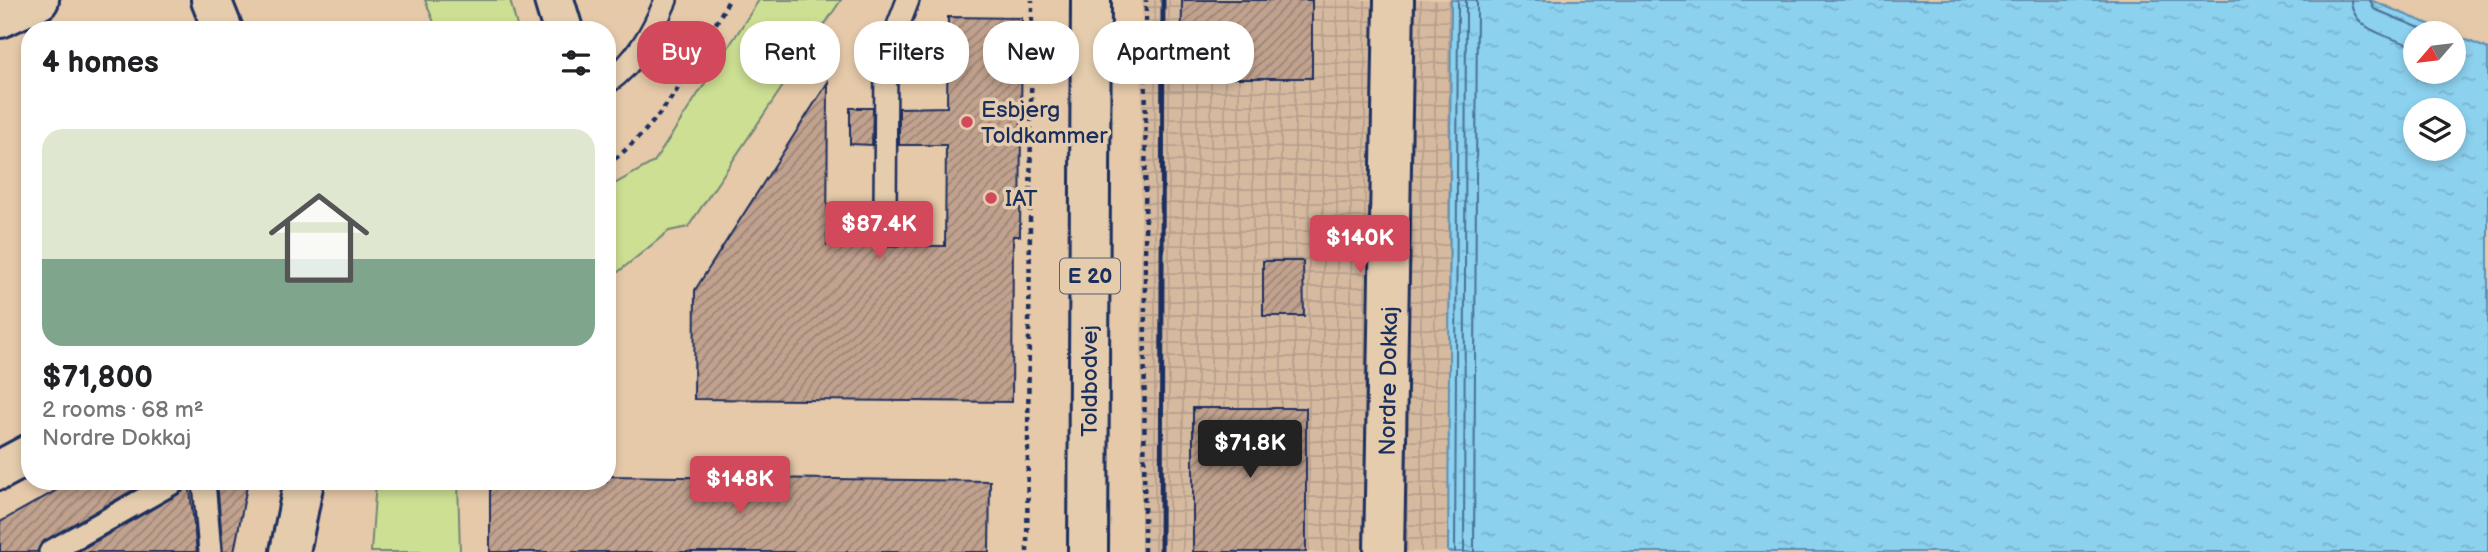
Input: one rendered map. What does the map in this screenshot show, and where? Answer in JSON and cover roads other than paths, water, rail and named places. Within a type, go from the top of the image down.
[{"type":"street","points":[[0,18],[39,0]]},
{"type":"street","points":[[211,0],[219,21]]},
{"type":"street","points":[[554,0],[560,21]]},
{"type":"street","name":"Toldbodvej","points":[[1088,552],[1091,0]]},
{"type":"street","name":"Nordre Dokkaj","points":[[1384,552],[1394,0]]},
{"type":"street","points":[[0,470],[21,459]]},
{"type":"street","points":[[290,552],[302,490]]},
{"type":"lane","points":[[616,76],[626,69],[652,32],[666,0]]},
{"type":"lane","points":[[885,215],[886,57],[908,0]]},
{"type":"lane","points":[[50,552],[160,490]]},
{"type":"lane","points":[[205,490],[210,552]]},
{"type":"water","points":[[1451,0],[2370,0],[2421,21],[2403,21],[2403,84],[2466,84],[2466,40],[2488,49],[2488,552],[1448,552]]},
{"type":"railway","points":[[1161,552],[1163,0]]},
{"type":"place","name":"Esbjerg Toldkammer","points":[[967,122]]},
{"type":"place","name":"IAT","points":[[991,198]]}]
